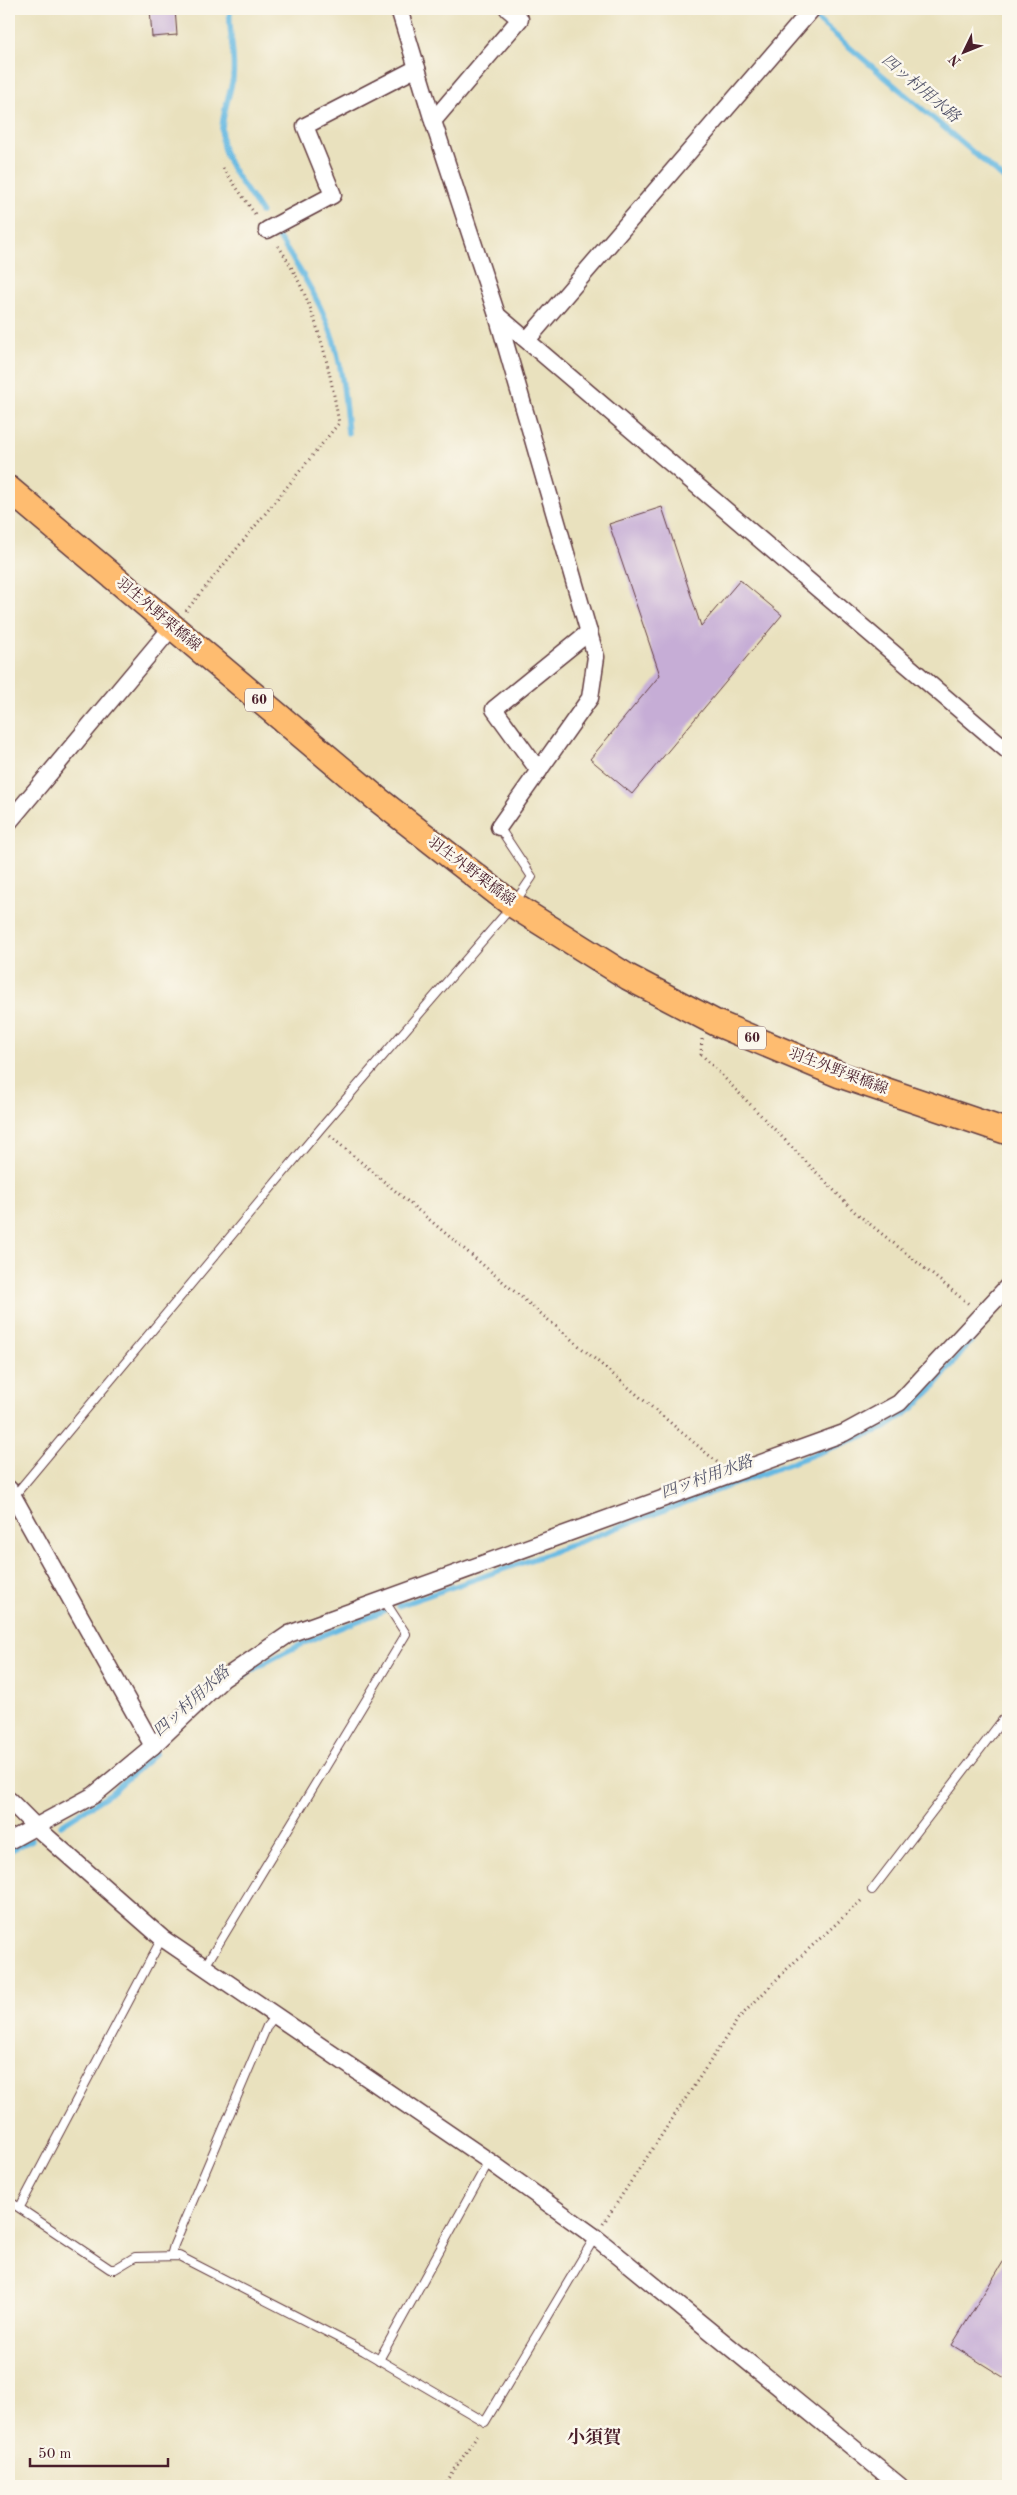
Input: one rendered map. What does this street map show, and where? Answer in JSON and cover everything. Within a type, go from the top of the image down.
[{"type":"main road","name":"羽生外野栗橋線","points":[[9,489],[376,798],[514,905],[628,977],[702,1015],[840,1075],[1008,1132]]},
{"type":"street","points":[[399,9],[433,121],[497,315],[596,657],[590,698],[499,827]]},
{"type":"street","points":[[433,121],[520,19],[508,9]]},
{"type":"street","points":[[527,340],[812,9]]},
{"type":"street","points":[[267,230],[333,196],[305,126],[417,68]]},
{"type":"street","points":[[497,315],[1008,752]]},
{"type":"street","points":[[9,822],[172,627]]},
{"type":"street","points":[[539,771],[494,709],[589,632]]},
{"type":"street","points":[[9,1842],[94,1795],[153,1746],[223,1680],[289,1634],[844,1433],[899,1403],[1008,1286]]},
{"type":"street","points":[[11,1492],[153,1746]]},
{"type":"street","points":[[9,1800],[37,1828],[162,1938],[489,2161],[594,2237],[900,2486]]},
{"type":"lane","points":[[11,1492],[514,905],[532,877],[499,827]]},
{"type":"lane","points":[[204,1968],[406,1634],[384,1600]]},
{"type":"lane","points":[[872,1890],[1008,1713]]},
{"type":"lane","points":[[20,2207],[162,1938]]},
{"type":"lane","points":[[171,2256],[267,2026],[275,2016]]},
{"type":"lane","points":[[379,2360],[489,2161]]},
{"type":"lane","points":[[9,2201],[110,2269],[115,2269],[135,2257],[179,2256],[379,2360],[485,2422],[594,2237]]},
{"type":"path","points":[[172,627],[339,423],[330,370],[319,328],[293,268],[223,168]]},
{"type":"path","points":[[702,1015],[701,1054],[854,1212],[982,1315]]},
{"type":"path","points":[[321,1128],[731,1474]]},
{"type":"path","points":[[594,2237],[738,2020],[788,1969],[872,1890]]},
{"type":"path","points":[[444,2486],[485,2422]]},
{"type":"building","points":[[150,9],[175,9],[177,35],[152,37]]},
{"type":"building","points":[[662,507],[701,626],[740,580],[782,615],[632,794],[590,759],[660,675],[609,524]]},
{"type":"building","points":[[1008,2254],[1008,2380],[952,2345]]},
{"type":"waterway","points":[[230,9],[234,69],[223,121],[223,146],[234,172],[261,212]]},
{"type":"waterway","name":"四ッ村用水路","points":[[814,17],[1008,182]]},
{"type":"waterway","points":[[277,235],[313,292],[330,330],[340,368],[348,433]]},
{"type":"waterway","name":"四ッ村用水路","points":[[999,1308],[1008,1298]]},
{"type":"waterway","name":"四ッ村用水路","points":[[398,1606],[536,1558],[885,1428],[912,1409],[934,1387],[988,1320]]},
{"type":"waterway","name":"四ッ村用水路","points":[[223,1690],[261,1665],[300,1645],[384,1611]]},
{"type":"waterway","name":"四ッ村用水路","points":[[61,1825],[111,1793],[156,1753]]},
{"type":"waterway","name":"四ッ村用水路","points":[[9,1851],[32,1840]]},
{"type":"district","name":"小須賀","points":[[594,2438]]}]
